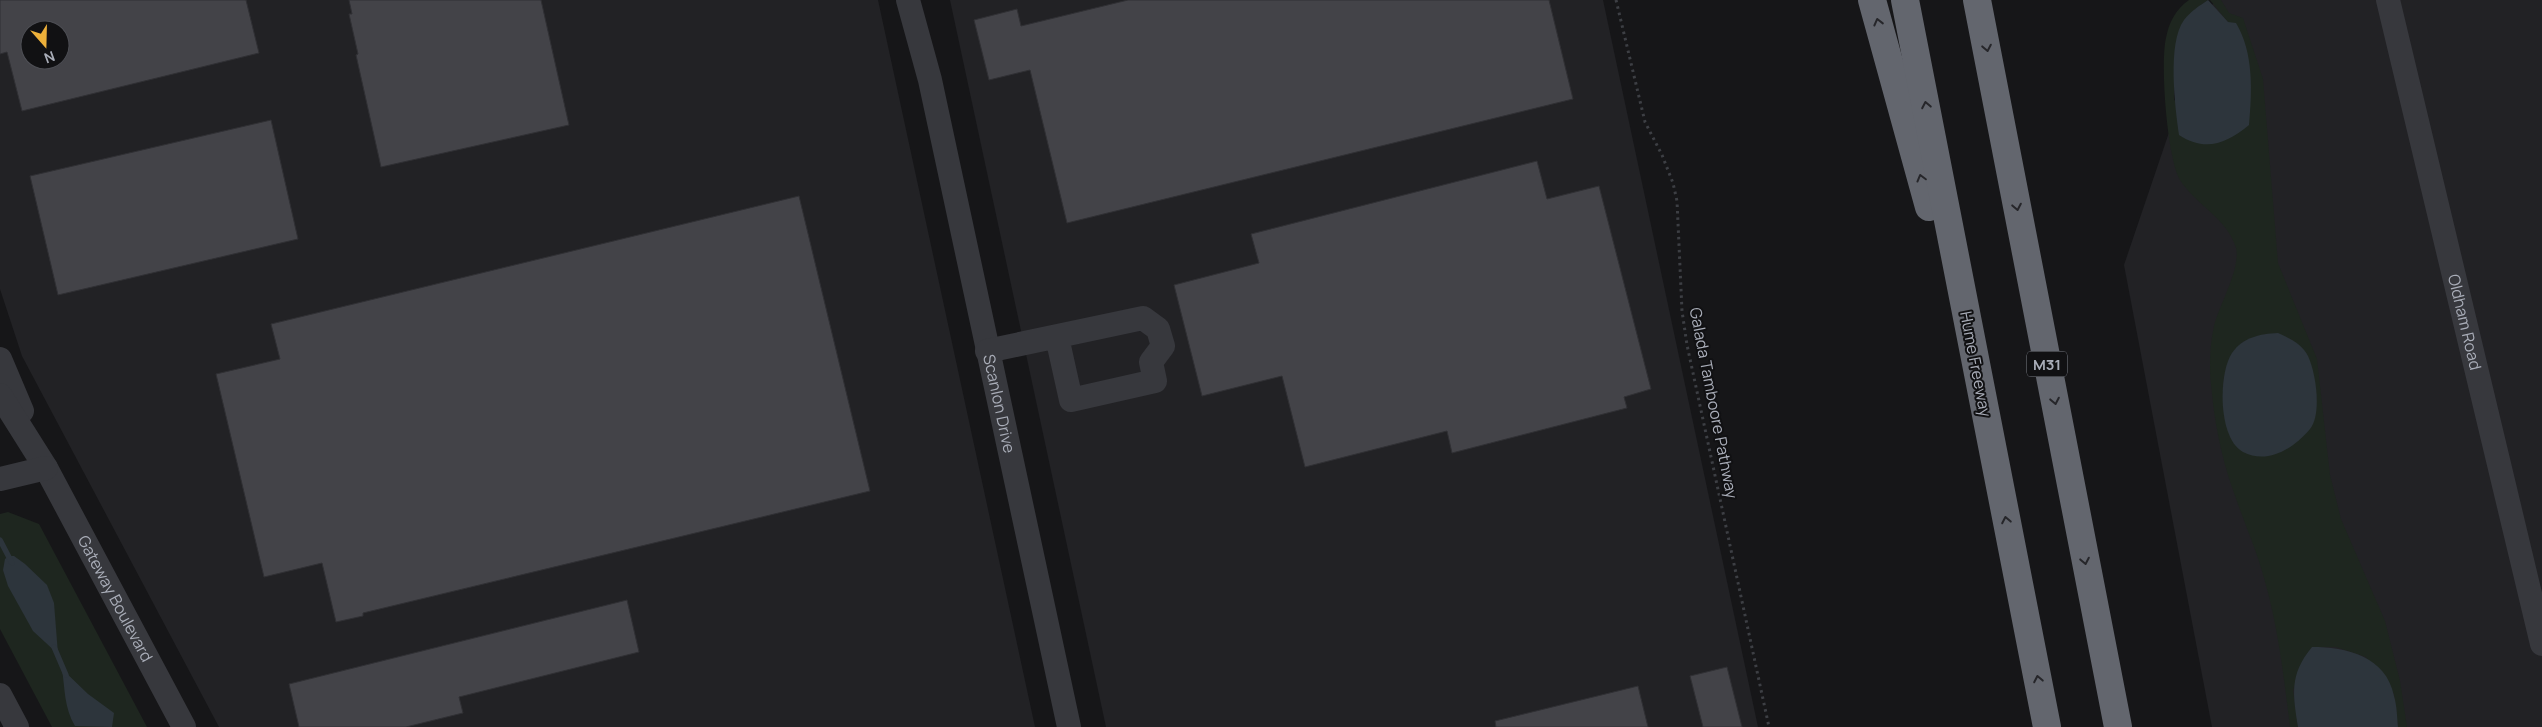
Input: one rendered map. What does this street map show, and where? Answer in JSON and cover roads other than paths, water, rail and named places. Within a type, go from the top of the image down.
[{"type":"highway","points":[[1872,0],[1985,411]]},
{"type":"highway","name":"Hume Freeway","points":[[1905,0],[2047,727]]},
{"type":"highway","name":"M31","points":[[1978,0],[2118,727]]},
{"type":"street","name":"Scanlon Drive","points":[[908,0],[930,80],[1069,727]]},
{"type":"street","name":"Scanlon Drive","points":[[919,0],[930,80]]},
{"type":"street","name":"Oldham Road","points":[[2388,0],[2542,644]]},
{"type":"street","points":[[987,351],[1143,318],[1158,329],[1163,346],[1151,362],[1155,381],[1070,400],[1057,337]]},
{"type":"street","name":"Gateway Boulevard","points":[[0,359],[46,468]]},
{"type":"street","name":"Gateway Boulevard","points":[[0,394],[46,468],[184,727]]},
{"type":"street","points":[[0,479],[46,468]]},
{"type":"street","points":[[0,695],[17,727]]},
{"type":"waterway","points":[[0,540],[12,563]]},
{"type":"waterway","points":[[54,647],[66,675]]}]
